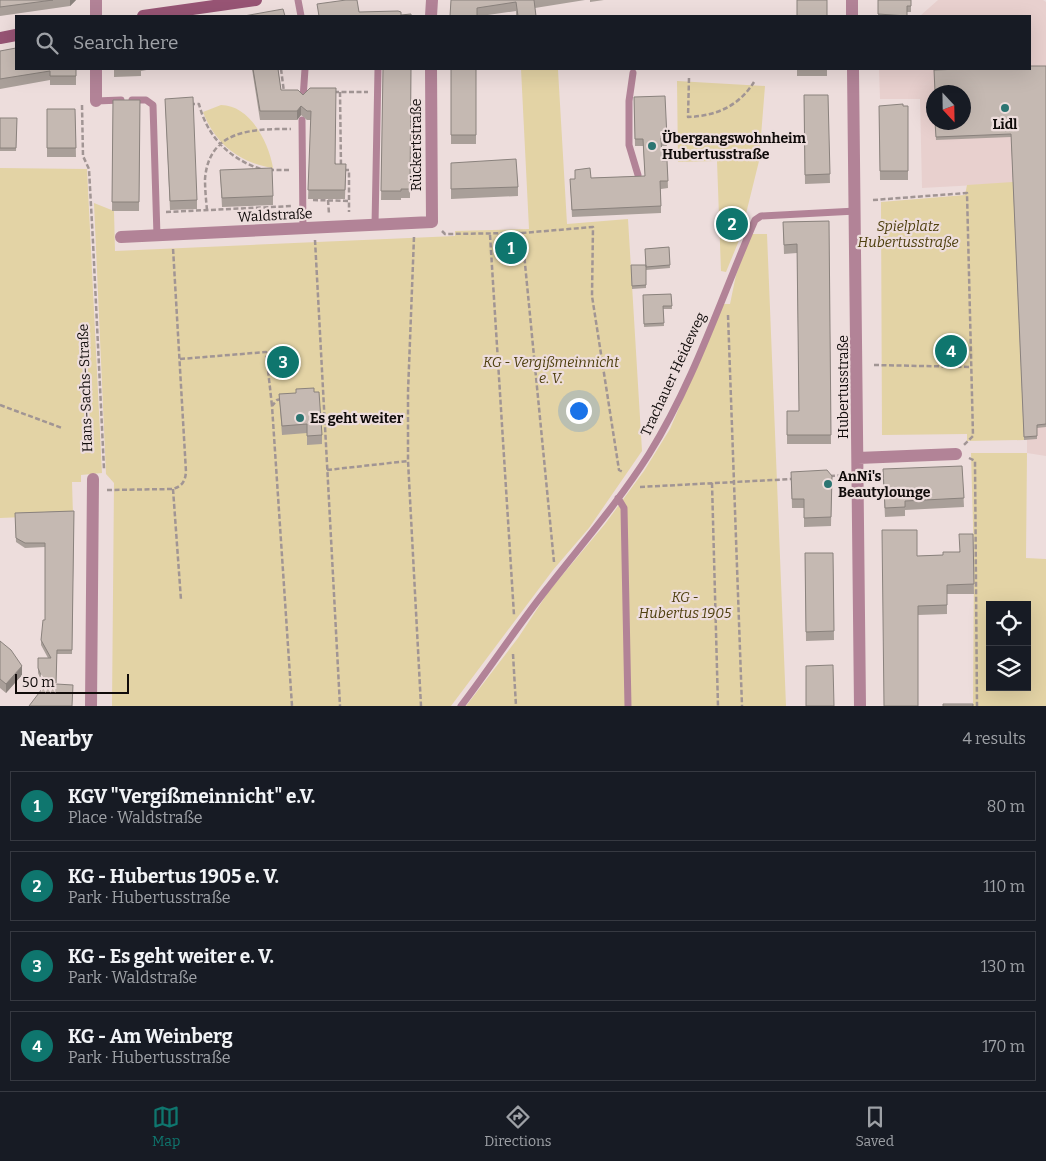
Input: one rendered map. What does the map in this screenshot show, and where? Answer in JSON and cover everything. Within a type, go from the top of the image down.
[{"type":"street","points":[[96,0],[96,15]]},
{"type":"street","points":[[150,15],[256,0]]},
{"type":"street","points":[[431,15],[432,0]]},
{"type":"street","points":[[852,0],[852,15]]},
{"type":"street","points":[[0,38],[15,35]]},
{"type":"street","points":[[96,70],[96,101]]},
{"type":"street","name":"Rückertstraße","points":[[431,70],[432,222]]},
{"type":"street","name":"Hubertusstraße","points":[[853,70],[860,706]]},
{"type":"street","name":"Waldstraße","points":[[121,237],[157,237],[432,222]]},
{"type":"street","points":[[858,458],[959,451]]},
{"type":"street","points":[[91,706],[93,485]]},
{"type":"lane","points":[[298,0],[302,15]]},
{"type":"lane","points":[[303,96],[305,70]]},
{"type":"lane","points":[[375,225],[378,70]]},
{"type":"lane","points":[[632,73],[629,101],[629,145],[638,175]]},
{"type":"lane","points":[[96,101],[146,100],[153,105],[157,237]]},
{"type":"lane","points":[[302,120],[302,203],[309,229]]},
{"type":"lane","name":"Trachauer Heideweg","points":[[461,706],[556,578],[593,534],[632,479],[669,418],[755,220],[761,216],[856,211]]},
{"type":"lane","points":[[618,498],[624,508],[628,706]]},
{"type":"path","points":[[282,70],[284,92],[303,96]]},
{"type":"path","points":[[689,78],[688,117],[718,113],[742,98],[754,82]]},
{"type":"path","points":[[331,92],[377,92]]},
{"type":"path","points":[[340,92],[341,170],[349,170],[349,226]]},
{"type":"path","name":"Hans-Sachs-Straße","points":[[93,485],[104,480],[89,169],[84,156],[81,105],[96,101]]},
{"type":"path","points":[[181,104],[199,104],[203,118],[220,145],[249,166],[264,170],[301,170]]},
{"type":"path","points":[[207,210],[205,179],[209,161],[220,145],[235,134],[247,130],[302,128]]},
{"type":"path","points":[[873,200],[967,194],[973,436],[959,451],[975,461],[977,706]]},
{"type":"path","points":[[156,212],[246,210],[302,203],[350,200]]},
{"type":"path","points":[[432,222],[445,234],[490,235],[593,227],[592,296],[619,470],[632,479],[639,487],[799,479]]},
{"type":"path","points":[[414,223],[408,392],[408,461],[421,706]]},
{"type":"path","points":[[309,229],[324,393],[340,706]]},
{"type":"path","points":[[522,233],[556,578]]},
{"type":"path","points":[[490,235],[514,620],[520,625]]},
{"type":"path","points":[[93,485],[173,489],[185,481],[172,236]]},
{"type":"path","points":[[728,314],[742,706]]},
{"type":"path","points":[[180,359],[266,352],[272,406],[292,706]]},
{"type":"path","points":[[874,365],[971,367]]},
{"type":"path","points":[[314,394],[324,393]]},
{"type":"path","points":[[272,406],[277,400],[286,398]]},
{"type":"path","points":[[0,405],[62,428]]},
{"type":"path","points":[[327,470],[408,461]]},
{"type":"path","points":[[824,476],[858,474]]},
{"type":"path","points":[[712,483],[718,706]]},
{"type":"path","points":[[173,489],[181,600]]},
{"type":"path","points":[[512,637],[516,706]]},
{"type":"shaded area","points":[[938,0],[1043,0],[1046,2],[1046,456],[1027,453],[1027,440],[1024,440],[1013,183],[922,188],[920,99],[880,99],[879,70],[1031,70],[1031,15],[921,15]]},
{"type":"green space","name":"KG - Vergißmeinnicht e. V.","points":[[521,70],[558,70],[567,224],[628,219],[642,451],[589,528],[553,570],[451,706],[112,706],[114,483],[106,474],[94,203],[114,211],[115,251],[455,236],[455,231],[529,229]]},
{"type":"green space","points":[[677,81],[765,86],[759,161],[740,238],[726,272],[721,271],[717,161],[678,162]]},
{"type":"green space","points":[[221,105],[241,111],[249,118],[262,137],[273,168],[250,162],[240,157],[214,134],[203,112]]},
{"type":"green space","points":[[0,168],[87,169],[102,473],[81,475],[81,482],[72,482],[73,515],[0,518]]},
{"type":"green space","name":"Spielplatz Hubertusstraße","points":[[1013,182],[1024,440],[967,441],[967,434],[882,435],[881,202],[965,195],[967,185]]},
{"type":"green space","name":"KG - Hubertus 1905","points":[[751,234],[767,234],[786,706],[466,706],[518,638],[549,591],[605,524],[644,471],[670,429],[723,304],[730,304],[736,275]]},
{"type":"green space","points":[[971,453],[1027,453],[1026,558],[1046,559],[1046,706],[973,706],[974,561]]},
{"type":"building","points":[[0,0],[53,0],[0,7]]},
{"type":"building","points":[[357,0],[359,12],[398,11],[401,12],[401,15],[319,15],[317,4]]},
{"type":"building","points":[[451,0],[534,0],[536,15],[518,15],[516,2],[477,8],[477,15],[450,15]]},
{"type":"building","points":[[797,0],[827,0],[827,15],[797,15]]},
{"type":"building","points":[[878,0],[911,0],[911,6],[907,6],[907,15],[878,14]]},
{"type":"building","points":[[283,9],[285,15],[250,15]]},
{"type":"building","points":[[15,48],[15,70],[76,70],[76,76],[50,76],[50,71],[0,79],[0,51]]},
{"type":"building","points":[[1031,66],[1046,66],[1046,424],[1037,425],[1037,436],[1024,437],[1011,134],[936,137],[936,130],[971,130],[971,85],[935,85],[934,70],[1031,70]]},
{"type":"building","points":[[253,70],[278,70],[281,90],[298,90],[303,95],[310,88],[336,88],[335,164],[346,164],[345,190],[308,190],[311,111],[307,111],[301,106],[297,111],[260,111]]},
{"type":"building","points":[[383,70],[411,70],[410,189],[381,191]]},
{"type":"building","points":[[451,70],[476,70],[476,135],[451,135]]},
{"type":"building","points":[[804,95],[828,95],[830,174],[805,175]]},
{"type":"building","points":[[665,96],[667,138],[661,138],[662,161],[667,161],[668,181],[660,181],[661,206],[572,210],[570,179],[575,179],[575,170],[590,168],[591,178],[645,176],[643,139],[635,139],[634,97]]},
{"type":"building","points":[[193,97],[197,200],[170,201],[165,99]]},
{"type":"building","points":[[113,100],[140,100],[139,202],[112,202]]},
{"type":"building","points":[[903,104],[903,106],[908,106],[908,171],[880,171],[879,106]]},
{"type":"building","points":[[47,109],[75,109],[76,148],[47,148]]},
{"type":"building","points":[[0,118],[17,118],[16,148],[0,148]]},
{"type":"building","points":[[516,159],[518,187],[451,189],[451,163]]},
{"type":"building","points":[[272,168],[273,196],[222,198],[220,170]]},
{"type":"building","points":[[829,221],[831,435],[787,435],[787,411],[799,411],[797,244],[784,245],[783,222]]},
{"type":"building","points":[[669,247],[670,265],[646,267],[645,249]]},
{"type":"building","points":[[631,265],[646,265],[646,285],[632,286]]},
{"type":"building","points":[[671,294],[672,306],[663,306],[664,323],[644,324],[643,295]]},
{"type":"building","name":"Es geht weiter","points":[[314,388],[314,392],[319,392],[322,435],[307,436],[307,424],[282,426],[279,394],[296,393],[296,389]]},
{"type":"building","points":[[962,466],[964,498],[905,501],[905,507],[885,508],[883,469]]},
{"type":"building","points":[[827,470],[832,476],[831,517],[804,518],[804,499],[792,499],[791,472]]},
{"type":"building","points":[[74,511],[72,650],[57,650],[56,684],[73,685],[72,706],[29,706],[45,685],[38,668],[38,658],[51,658],[41,640],[43,620],[45,620],[45,543],[25,543],[16,538],[15,513]]},
{"type":"building","points":[[882,530],[917,530],[917,556],[943,555],[943,552],[960,552],[959,534],[973,534],[974,584],[947,585],[947,605],[918,606],[918,706],[884,706]]},
{"type":"building","points":[[805,553],[833,553],[834,631],[806,632]]},
{"type":"building","points":[[0,641],[11,650],[22,666],[6,684],[0,679]]},
{"type":"building","points":[[833,665],[834,706],[806,706],[806,666]]},
{"type":"building","points":[[943,704],[973,704],[973,706],[943,706]]},
{"type":"place","name":"Lidl","points":[[1005,108]]},
{"type":"place","name":"Übergangswohnheim Hubertusstraße","points":[[652,146]]},
{"type":"place","name":"KG - Hubertus 1905 e. V.","points":[[732,224]]},
{"type":"place","name":"KGV \"Vergißmeinnicht\" e.V.","points":[[511,248]]},
{"type":"place","name":"KG - Am Weinberg","points":[[951,351]]},
{"type":"place","name":"KG - Es geht weiter e. V.","points":[[283,362]]},
{"type":"place","name":"Es geht weiter","points":[[300,418]]},
{"type":"place","name":"AnNi's Beautylounge","points":[[828,484]]}]
